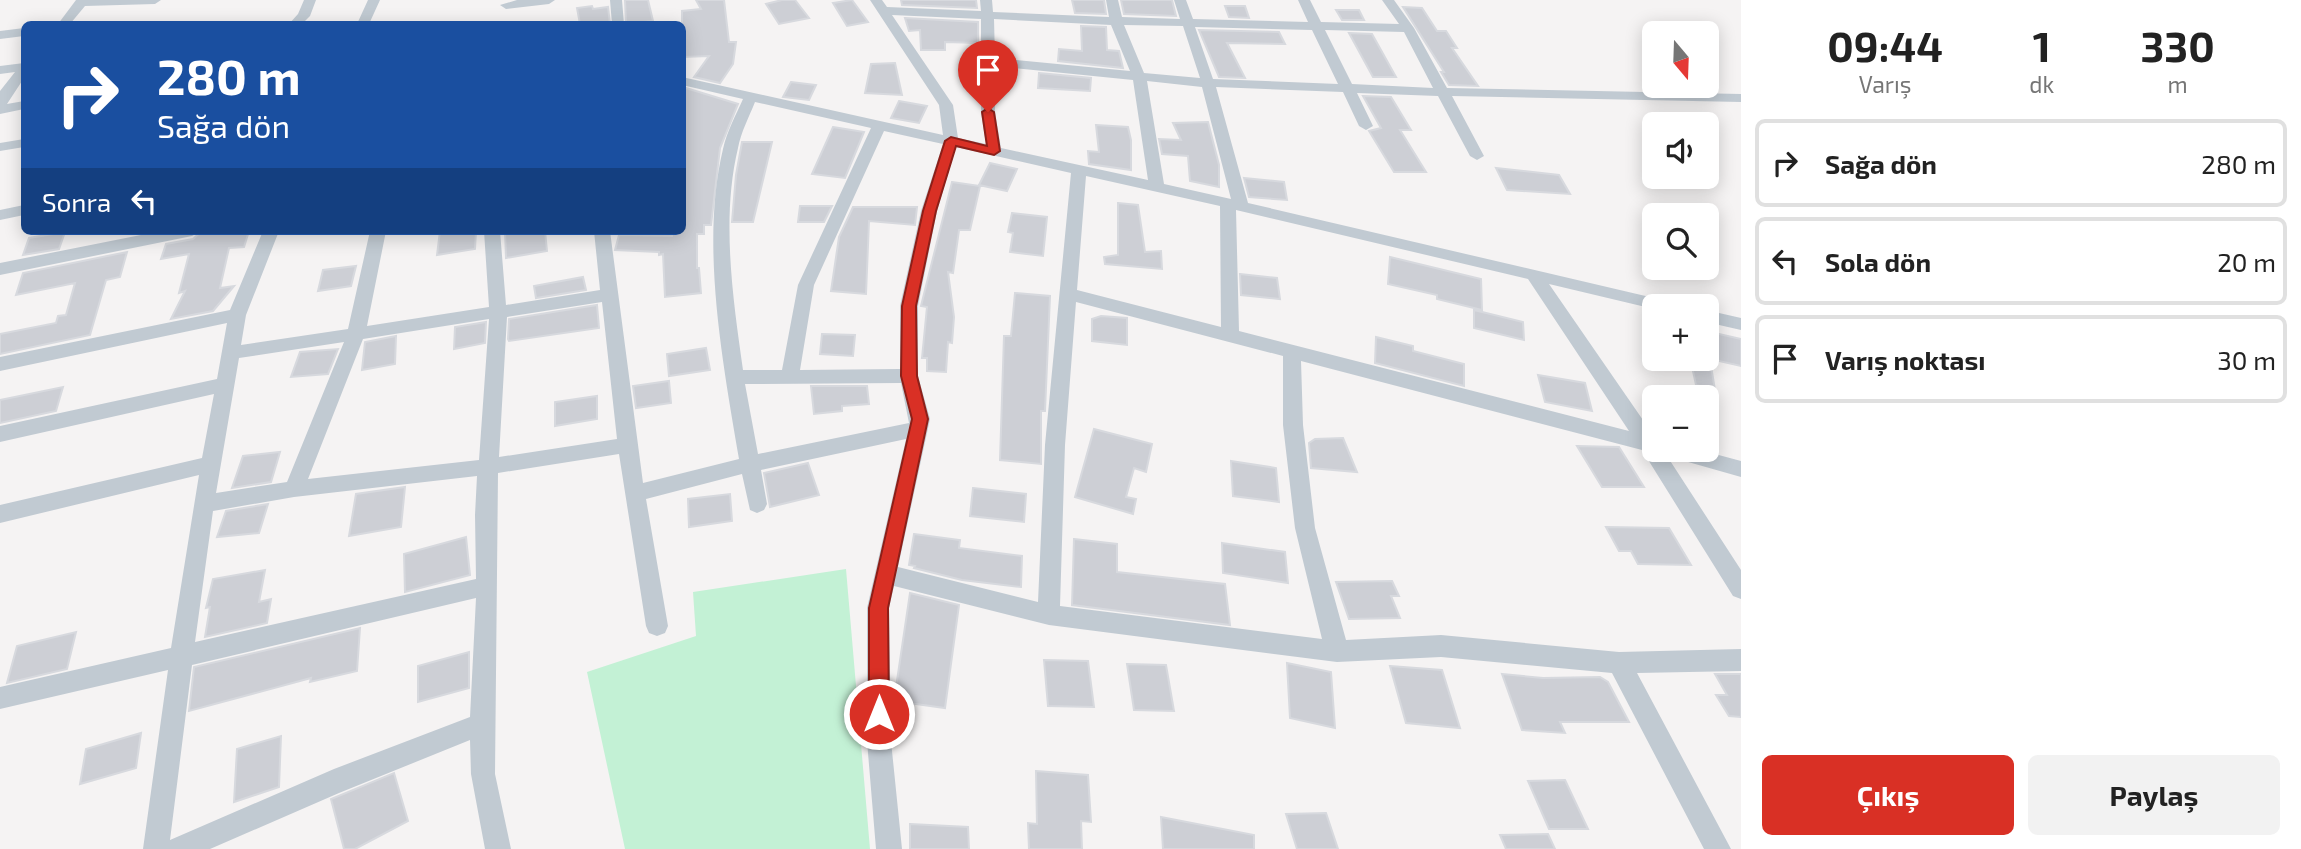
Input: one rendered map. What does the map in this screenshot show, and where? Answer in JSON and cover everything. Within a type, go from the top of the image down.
[{"type":"street","points":[[66,21],[82,1],[155,0]]},
{"type":"street","points":[[298,21],[304,16],[310,0]]},
{"type":"street","points":[[364,21],[374,0]]},
{"type":"street","points":[[503,20],[506,2],[549,0]]},
{"type":"street","points":[[616,0],[618,21]]},
{"type":"street","points":[[986,0],[988,112],[994,151]]},
{"type":"street","points":[[1112,0],[1116,21],[1139,76],[1157,188]]},
{"type":"street","points":[[1180,0],[1208,83],[1234,205],[1230,335]]},
{"type":"street","points":[[1304,0],[1366,126]]},
{"type":"street","points":[[1388,0],[1408,28],[1477,156]]},
{"type":"street","points":[[880,6],[988,15],[1116,21],[1408,28]]},
{"type":"street","points":[[880,6],[946,105],[951,141],[929,211],[909,306],[909,376],[920,419],[919,429],[878,608],[879,741],[889,849]]},
{"type":"street","points":[[0,34],[21,32]]},
{"type":"street","points":[[988,61],[1208,83],[1442,92],[1741,98]]},
{"type":"street","points":[[0,70],[21,69]]},
{"type":"street","points":[[0,104],[21,73]]},
{"type":"street","points":[[686,82],[1234,205],[1642,301]]},
{"type":"street","points":[[751,95],[729,152],[723,205],[722,265],[735,377],[757,504]]},
{"type":"street","points":[[0,110],[21,106]]},
{"type":"street","points":[[790,377],[806,285],[879,125]]},
{"type":"street","points":[[0,147],[21,144]]},
{"type":"street","points":[[1049,615],[1055,445],[1079,171]]},
{"type":"street","points":[[0,215],[21,211]]},
{"type":"street","points":[[0,269],[168,235]]},
{"type":"street","points":[[156,849],[164,776],[204,504],[237,315],[269,235]]},
{"type":"street","points":[[294,489],[356,334],[377,235]]},
{"type":"street","points":[[492,235],[498,313],[485,515],[487,586],[482,724],[483,774],[498,849]]},
{"type":"street","points":[[601,235],[627,445],[657,626]]},
{"type":"street","points":[[1534,275],[1642,431]]},
{"type":"street","points":[[1069,294],[1642,442]]},
{"type":"street","points":[[231,353],[608,295]]},
{"type":"street","points":[[0,364],[237,315]]},
{"type":"street","points":[[1719,319],[1741,324]]},
{"type":"street","points":[[1292,352],[1293,425],[1305,528],[1336,651]]},
{"type":"street","points":[[735,377],[909,376]]},
{"type":"street","points":[[0,434],[226,384]]},
{"type":"street","points":[[635,493],[750,464],[919,429]]},
{"type":"street","points":[[204,504],[294,489],[488,467],[627,445]]},
{"type":"street","points":[[1662,462],[1741,589]]},
{"type":"street","points":[[1716,462],[1741,469]]},
{"type":"street","points":[[0,514],[212,464]]},
{"type":"street","points":[[886,573],[1049,615],[1336,651],[1441,646],[1619,663],[1741,660]]},
{"type":"street","points":[[0,698],[487,586]]},
{"type":"street","points":[[1619,663],[1718,849]]},
{"type":"street","points":[[179,849],[334,782],[482,724]]},
{"type":"green space","points":[[846,569],[870,849],[625,849],[587,672],[696,636],[693,592]]},
{"type":"building","points":[[625,0],[648,0],[653,21],[626,21]]},
{"type":"building","points":[[696,0],[724,0],[729,42],[736,42],[733,64],[720,83],[694,77],[709,56],[686,57],[686,21],[682,21],[682,11],[701,9]]},
{"type":"building","points":[[795,0],[809,18],[779,24],[766,4]]},
{"type":"building","points":[[852,0],[868,22],[847,26],[833,3]]},
{"type":"building","points":[[901,0],[976,0],[977,8],[902,5]]},
{"type":"building","points":[[1072,0],[1104,0],[1106,14],[1075,13]]},
{"type":"building","points":[[1121,0],[1172,0],[1176,16],[1124,14]]},
{"type":"building","points":[[1225,6],[1245,6],[1249,18],[1229,17]]},
{"type":"building","points":[[608,7],[610,21],[579,21],[577,8]]},
{"type":"building","points":[[1403,7],[1422,8],[1437,31],[1446,31],[1457,48],[1452,48],[1478,86],[1449,85],[1441,72],[1444,72]]},
{"type":"building","points":[[1336,10],[1359,10],[1364,20],[1342,20]]},
{"type":"building","points":[[905,18],[978,22],[978,43],[945,42],[945,50],[921,50],[920,30],[909,31]]},
{"type":"building","points":[[1081,26],[1106,27],[1107,50],[1119,51],[1123,68],[1058,61],[1059,49],[1082,51]]},
{"type":"building","points":[[1199,30],[1279,32],[1285,44],[1227,43],[1245,78],[1219,77]]},
{"type":"building","points":[[1349,33],[1372,34],[1396,77],[1373,77]]},
{"type":"building","points":[[895,63],[902,95],[865,93],[871,64]]},
{"type":"building","points":[[1039,73],[1091,78],[1090,91],[1038,88]]},
{"type":"building","points":[[791,82],[816,85],[809,100],[783,97]]},
{"type":"building","points":[[686,88],[738,104],[720,148],[711,225],[704,225],[704,234],[697,234],[697,268],[701,293],[665,297],[663,254],[615,250],[619,235],[686,235]]},
{"type":"building","points":[[1363,96],[1391,97],[1411,130],[1400,130],[1426,172],[1394,172],[1369,131],[1381,128]]},
{"type":"building","points":[[899,101],[927,106],[919,123],[891,118]]},
{"type":"building","points":[[1208,122],[1219,165],[1219,187],[1190,181],[1188,156],[1162,154],[1159,139],[1181,140],[1173,123]]},
{"type":"building","points":[[1096,125],[1128,127],[1131,170],[1089,164],[1088,151],[1099,152]]},
{"type":"building","points":[[833,127],[864,132],[845,178],[812,174]]},
{"type":"building","points":[[742,142],[772,142],[753,222],[732,222]]},
{"type":"building","points":[[990,163],[1017,169],[1007,191],[979,185]]},
{"type":"building","points":[[1496,168],[1559,175],[1570,194],[1507,190]]},
{"type":"building","points":[[1244,178],[1284,182],[1287,200],[1249,197]]},
{"type":"building","points":[[952,182],[980,186],[970,230],[959,230],[953,273],[948,272],[954,317],[952,343],[948,342],[946,372],[927,371],[927,358],[922,358],[927,307],[921,306]]},
{"type":"building","points":[[1118,203],[1138,205],[1145,252],[1161,251],[1162,269],[1105,264],[1104,257],[1118,255]]},
{"type":"building","points":[[800,206],[832,206],[824,222],[798,222]]},
{"type":"building","points":[[853,207],[917,207],[915,225],[869,221],[866,294],[831,291],[839,237]]},
{"type":"building","points":[[1012,213],[1047,217],[1043,256],[1010,252],[1013,233],[1008,232]]},
{"type":"building","points":[[64,235],[59,249],[23,255],[29,238]]},
{"type":"building","points":[[198,235],[248,235],[244,247],[229,248],[220,288],[234,286],[213,311],[171,319],[185,291],[179,293],[189,254],[161,259],[166,244],[193,239]]},
{"type":"building","points":[[440,235],[476,235],[475,249],[437,255]]},
{"type":"building","points":[[505,235],[545,235],[547,251],[506,258]]},
{"type":"building","points":[[127,252],[120,277],[106,280],[90,335],[0,354],[0,334],[56,323],[58,316],[66,315],[75,283],[16,295],[23,273]]},
{"type":"building","points":[[1390,257],[1481,279],[1482,310],[1437,299],[1437,295],[1388,284]]},
{"type":"building","points":[[356,266],[351,286],[318,291],[323,270]]},
{"type":"building","points":[[1240,274],[1277,278],[1280,299],[1241,295]]},
{"type":"building","points":[[583,277],[586,290],[536,298],[534,286]]},
{"type":"building","points":[[1015,293],[1050,296],[1045,411],[1041,411],[1041,464],[1000,460],[1004,336],[1011,336]]},
{"type":"building","points":[[597,305],[599,328],[509,341],[508,339],[509,319]]},
{"type":"building","points":[[1474,310],[1523,322],[1524,340],[1474,328]]},
{"type":"building","points":[[1101,316],[1127,318],[1127,345],[1092,341],[1092,319]]},
{"type":"building","points":[[486,322],[485,343],[454,349],[455,327]]},
{"type":"building","points":[[822,334],[855,335],[853,356],[820,354]]},
{"type":"building","points":[[1719,334],[1741,339],[1741,366],[1719,361]]},
{"type":"building","points":[[396,336],[395,364],[362,370],[365,342]]},
{"type":"building","points":[[1376,337],[1413,346],[1413,351],[1464,364],[1464,386],[1375,363]]},
{"type":"building","points":[[706,348],[710,370],[669,376],[667,354]]},
{"type":"building","points":[[338,349],[328,374],[291,377],[300,352]]},
{"type":"building","points":[[1693,371],[1712,371],[1714,385],[1696,385]]},
{"type":"building","points":[[1538,375],[1585,383],[1592,411],[1545,402]]},
{"type":"building","points":[[669,381],[671,403],[636,408],[633,386]]},
{"type":"building","points":[[811,386],[867,386],[869,404],[842,406],[842,411],[814,414]]},
{"type":"building","points":[[63,387],[56,411],[0,423],[0,400]]},
{"type":"building","points":[[597,396],[597,419],[555,426],[555,402]]},
{"type":"building","points":[[1094,429],[1152,444],[1146,472],[1134,468],[1126,497],[1136,499],[1133,514],[1075,497]]},
{"type":"building","points":[[1343,438],[1357,472],[1311,468],[1309,443],[1315,439]]},
{"type":"building","points":[[1577,446],[1619,447],[1644,487],[1602,487]]},
{"type":"building","points":[[280,452],[271,482],[232,488],[243,456]]},
{"type":"building","points":[[1231,461],[1276,468],[1279,502],[1233,496]]},
{"type":"building","points":[[808,463],[819,495],[770,507],[764,473]]},
{"type":"building","points":[[405,487],[401,527],[349,536],[356,494]]},
{"type":"building","points":[[973,488],[1026,494],[1024,522],[970,516]]},
{"type":"building","points":[[730,494],[732,521],[689,527],[688,499]]},
{"type":"building","points":[[268,504],[259,533],[217,537],[226,511]]},
{"type":"building","points":[[1606,527],[1669,528],[1691,565],[1638,564],[1631,551],[1619,551]]},
{"type":"building","points":[[914,534],[960,540],[959,548],[1022,556],[1021,587],[962,580],[914,568],[915,566],[909,565]]},
{"type":"building","points":[[466,537],[470,575],[405,592],[404,554]]},
{"type":"building","points":[[1074,539],[1117,544],[1117,572],[1225,584],[1230,625],[1072,605]]},
{"type":"building","points":[[1222,543],[1285,552],[1288,583],[1223,573]]},
{"type":"building","points":[[265,570],[259,602],[271,599],[267,623],[205,637],[210,607],[206,608],[213,579]]},
{"type":"building","points":[[1392,581],[1399,596],[1391,596],[1400,618],[1349,619],[1336,582]]},
{"type":"building","points":[[910,593],[959,605],[945,708],[894,701]]},
{"type":"building","points":[[360,628],[357,671],[310,682],[311,678],[189,711],[194,667]]},
{"type":"building","points":[[76,632],[67,669],[7,683],[17,646]]},
{"type":"building","points":[[469,652],[469,688],[418,702],[418,666]]},
{"type":"building","points":[[1044,660],[1088,661],[1094,707],[1048,706]]},
{"type":"building","points":[[1287,663],[1331,672],[1335,728],[1290,718]]},
{"type":"building","points":[[1127,664],[1166,665],[1174,711],[1134,710]]},
{"type":"building","points":[[1390,666],[1442,670],[1460,728],[1406,723]]},
{"type":"building","points":[[1502,674],[1543,678],[1600,677],[1608,682],[1629,722],[1560,722],[1565,733],[1522,730]]},
{"type":"building","points":[[1715,674],[1741,674],[1741,717],[1729,716],[1716,695],[1727,695]]},
{"type":"building","points":[[141,733],[136,768],[80,784],[86,749]]},
{"type":"building","points":[[281,736],[279,787],[234,802],[237,749]]},
{"type":"building","points":[[1036,771],[1088,775],[1091,822],[1081,821],[1082,849],[1029,849],[1028,823],[1037,824]]},
{"type":"building","points":[[394,773],[408,821],[355,849],[344,849],[331,799]]},
{"type":"building","points":[[1565,780],[1588,829],[1549,829],[1528,781]]},
{"type":"building","points":[[1326,813],[1338,849],[1297,849],[1286,814]]},
{"type":"building","points":[[1161,817],[1254,835],[1254,849],[1163,849]]},
{"type":"building","points":[[910,824],[968,827],[969,849],[910,849]]},
{"type":"building","points":[[1548,834],[1555,849],[1506,849],[1500,835]]},
{"type":"route","points":[[879,714],[878,608],[920,419],[909,376],[909,306],[929,211],[951,141],[994,151],[988,112]]}]
